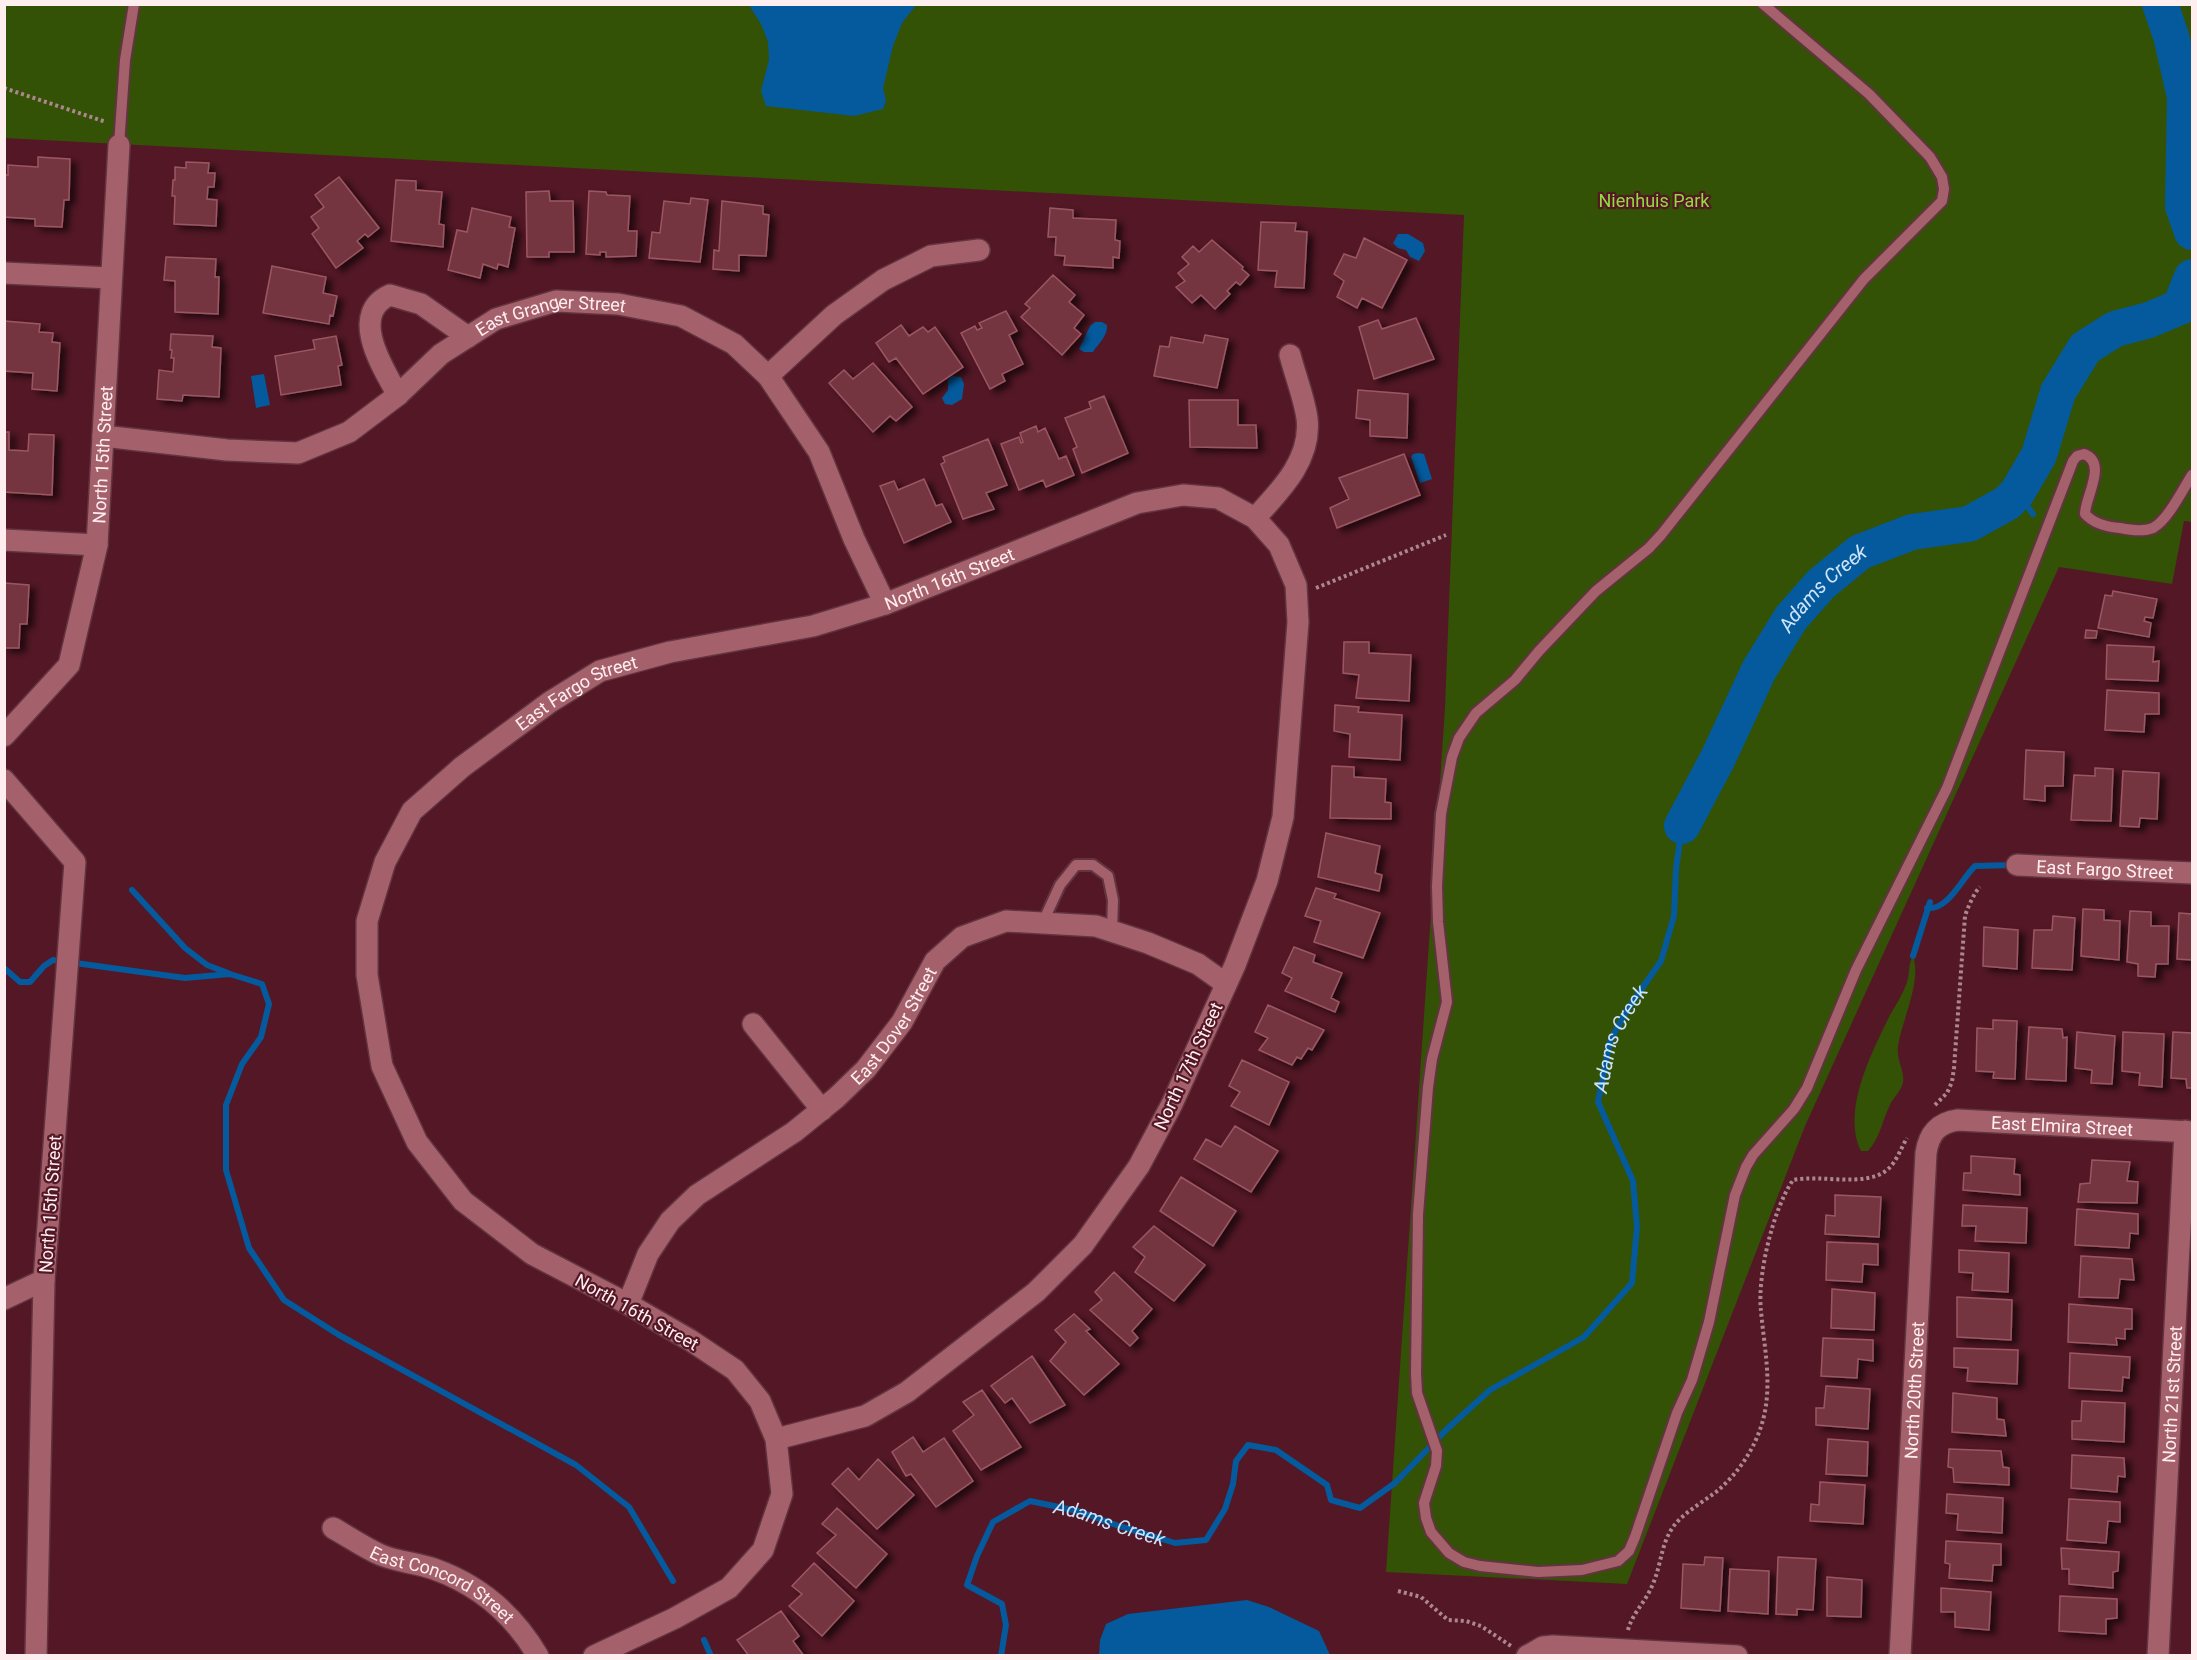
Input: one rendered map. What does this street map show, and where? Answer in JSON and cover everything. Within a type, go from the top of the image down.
[{"type":"street","name":"North 15th Street","points":[[4,736],[69,665],[98,545],[119,136]]},
{"type":"street","points":[[768,376],[834,315],[883,280],[931,255],[979,250]]},
{"type":"street","points":[[4,273],[111,278]]},
{"type":"street","points":[[398,395],[379,359],[371,332],[370,318],[373,307],[379,300],[390,295],[421,304],[468,337]]},
{"type":"street","name":"East Granger Street","points":[[104,436],[227,450],[298,453],[350,432],[398,395],[441,354],[496,319],[556,301],[618,304],[681,316],[734,344],[768,376]]},
{"type":"street","points":[[1255,518],[1286,485],[1299,462],[1307,440],[1307,418],[1290,355]]},
{"type":"street","name":"North 16th Street","points":[[768,376],[819,452],[854,539],[885,604],[1137,503],[1184,495],[1218,498],[1255,518]]},
{"type":"street","name":"North 17th Street","points":[[777,1439],[865,1416],[907,1392],[1036,1292],[1083,1245],[1139,1166],[1172,1104],[1226,984],[1267,881],[1283,817],[1298,622],[1296,585],[1279,545],[1255,518]]},
{"type":"street","points":[[4,540],[98,545]]},
{"type":"street","name":"East Fargo Street","points":[[366,921],[385,862],[412,811],[462,767],[550,702],[600,671],[670,652],[813,626],[885,604]]},
{"type":"street","name":"North 15th Street","points":[[4,780],[75,862],[44,1280],[36,1656]]},
{"type":"street","name":"East Fargo Street","points":[[2017,865],[2193,873]]},
{"type":"street","name":"North 16th Street","points":[[366,921],[367,975],[382,1066],[417,1142],[463,1201],[532,1254],[628,1304],[690,1340],[735,1370],[760,1401],[777,1439],[782,1494],[763,1550],[729,1588],[675,1618],[594,1656]]},
{"type":"street","name":"East Dover Street","points":[[628,1304],[648,1254],[670,1221],[697,1195],[785,1138],[822,1110],[866,1069],[902,1022],[935,961],[962,937],[1006,921],[1096,926],[1148,943],[1198,964],[1226,984]]},
{"type":"street","points":[[753,1024],[822,1110]]},
{"type":"street","name":"East Elmira Street","points":[[1932,1120],[1942,1124],[1958,1120],[2189,1132]]},
{"type":"street","name":"North 20th Street","points":[[1900,1656],[1926,1153],[1932,1120]]},
{"type":"street","name":"North 21st Street","points":[[2158,1656],[2189,1132]]},
{"type":"street","points":[[4,1299],[44,1280]]},
{"type":"street","name":"East Concord Street","points":[[333,1528],[382,1555],[433,1569],[469,1584],[501,1607],[538,1656]]},
{"type":"street","points":[[1522,1652],[1553,1646],[1737,1656]]},
{"type":"lane","points":[[119,136],[125,60],[134,4]]},
{"type":"lane","points":[[1763,4],[1869,94],[1930,157],[1942,177],[1944,189],[1942,201],[1864,279],[1662,535],[1582,605],[1515,680],[1476,713],[1460,738],[1452,757],[1439,841],[1438,922],[1447,1002],[1432,1059],[1428,1087],[1418,1214],[1416,1373],[1417,1393],[1437,1451],[1436,1466],[1424,1503],[1426,1518],[1431,1532],[1449,1553],[1464,1562],[1503,1569],[1561,1572],[1599,1567],[1618,1561],[1629,1551],[1677,1413],[1692,1380],[1709,1322],[1735,1195],[1746,1167],[1764,1142],[1794,1109],[1807,1088],[1869,943],[1947,788],[2073,461],[2077,456],[2084,454],[2094,460],[2096,467],[2085,514],[2099,523],[2132,530],[2153,528],[2161,521],[2193,475]]},
{"type":"lane","points":[[1043,922],[1060,885],[1076,865],[1093,865],[1108,876],[1113,900],[1112,931]]},
{"type":"path","points":[[4,88],[119,136]]},
{"type":"path","points":[[1315,588],[1446,535]]},
{"type":"path","points":[[1932,1120],[1952,1082],[1965,916],[1974,893],[1980,887]]},
{"type":"path","points":[[1628,1630],[1652,1586],[1666,1536],[1680,1519],[1717,1491],[1740,1469],[1755,1441],[1764,1416],[1767,1379],[1760,1309],[1760,1278],[1774,1224],[1786,1191],[1793,1180],[1806,1177],[1869,1179],[1887,1170],[1909,1134]]},
{"type":"path","points":[[1398,1591],[1421,1597],[1448,1620],[1466,1621],[1481,1626],[1522,1652]]},
{"type":"green space","name":"Nienhuis Park","points":[[4,5],[2192,5],[2192,522],[2184,521],[2172,584],[2059,567],[1805,1126],[1627,1584],[1386,1572],[1445,708],[1464,215],[5,138]]},
{"type":"green space","points":[[1913,956],[1915,977],[1913,989],[1898,1046],[1903,1074],[1902,1085],[1890,1105],[1872,1146],[1868,1151],[1861,1151],[1856,1135],[1855,1118],[1861,1082],[1875,1046],[1908,979]]},
{"type":"water","points":[[749,5],[916,5],[902,23],[893,46],[883,88],[886,101],[883,109],[854,116],[766,106],[761,91],[769,60],[768,42],[761,24]]},
{"type":"water","points":[[1398,234],[1408,234],[1423,243],[1425,251],[1419,261],[1410,257],[1406,250],[1398,248],[1393,243]]},
{"type":"water","points":[[1095,322],[1107,325],[1106,333],[1093,352],[1084,352],[1079,349],[1090,326]]},
{"type":"water","points":[[264,374],[270,405],[256,408],[251,376]]},
{"type":"water","points":[[952,376],[961,377],[964,384],[962,399],[952,405],[945,404],[942,398],[948,390],[948,380]]},
{"type":"water","points":[[1419,453],[1424,454],[1432,479],[1420,483],[1411,457]]},
{"type":"water","points":[[1247,1600],[1269,1607],[1319,1631],[1330,1655],[1099,1655],[1100,1640],[1106,1624],[1128,1614]]},
{"type":"building","points":[[38,157],[70,159],[69,200],[64,200],[62,227],[35,226],[35,219],[4,217],[4,175],[8,175],[8,165],[38,167]]},
{"type":"building","points":[[186,162],[209,163],[208,173],[215,173],[214,187],[208,187],[207,199],[217,200],[216,226],[174,224],[175,196],[172,196],[175,167],[186,168]]},
{"type":"building","points":[[339,177],[379,228],[368,237],[365,234],[357,241],[363,248],[336,268],[312,234],[319,228],[311,217],[324,207],[315,195]]},
{"type":"building","points":[[396,180],[416,181],[416,190],[442,192],[439,224],[444,225],[443,247],[391,241]]},
{"type":"building","points":[[549,191],[550,201],[573,201],[574,252],[549,252],[549,257],[527,257],[526,192]]},
{"type":"building","points":[[589,191],[630,196],[628,231],[637,231],[636,256],[606,257],[606,252],[600,252],[600,255],[586,254]]},
{"type":"building","points":[[691,198],[708,200],[700,262],[649,258],[652,232],[660,233],[664,201],[690,204]]},
{"type":"building","points":[[722,201],[763,206],[763,214],[769,215],[766,256],[739,255],[739,271],[713,269],[714,250],[719,251]]},
{"type":"building","points":[[472,208],[511,217],[509,227],[515,228],[508,267],[498,264],[497,269],[483,264],[480,278],[448,270],[457,230],[467,232]]},
{"type":"building","points":[[1050,208],[1073,210],[1073,218],[1116,220],[1115,240],[1120,241],[1119,258],[1113,257],[1113,268],[1064,265],[1065,256],[1055,255],[1056,237],[1048,237]]},
{"type":"building","points":[[1261,222],[1296,223],[1295,231],[1307,232],[1304,288],[1275,287],[1277,271],[1258,270]]},
{"type":"building","points":[[1364,238],[1407,260],[1382,308],[1362,298],[1357,308],[1337,297],[1344,281],[1334,274],[1344,254],[1356,258]]},
{"type":"building","points":[[1212,240],[1249,275],[1240,285],[1236,282],[1227,291],[1230,294],[1215,309],[1201,295],[1192,303],[1176,287],[1185,281],[1178,273],[1189,264],[1182,257],[1193,246],[1199,252]]},
{"type":"building","points":[[166,257],[216,259],[215,277],[219,277],[218,314],[175,312],[175,281],[164,280]]},
{"type":"building","points":[[272,266],[326,277],[323,293],[337,296],[329,324],[263,313]]},
{"type":"building","points":[[1053,275],[1075,295],[1069,302],[1084,315],[1074,328],[1081,334],[1062,355],[1021,317],[1030,308],[1025,304]]},
{"type":"building","points":[[1006,311],[1017,331],[1009,335],[1023,364],[1002,374],[1005,381],[990,389],[961,333],[975,326],[977,330],[982,328],[979,323]]},
{"type":"building","points":[[1416,318],[1434,359],[1374,379],[1359,327],[1378,320],[1382,329]]},
{"type":"building","points":[[4,321],[40,324],[39,332],[53,333],[52,342],[60,343],[57,391],[32,389],[33,373],[4,371]]},
{"type":"building","points":[[901,325],[909,336],[923,327],[928,332],[935,327],[963,367],[923,394],[896,358],[889,362],[876,343]]},
{"type":"building","points":[[171,334],[213,336],[212,347],[221,348],[219,397],[183,395],[182,401],[157,399],[159,370],[173,372],[174,358],[171,358],[172,350],[170,350]]},
{"type":"building","points":[[1205,335],[1228,339],[1217,388],[1154,376],[1160,346],[1169,347],[1171,337],[1203,343]]},
{"type":"building","points":[[336,336],[342,365],[338,366],[341,385],[281,395],[275,356],[315,349],[313,340]]},
{"type":"building","points":[[873,363],[912,407],[896,421],[890,416],[873,432],[829,383],[844,370],[853,379]]},
{"type":"building","points":[[1358,390],[1408,394],[1407,438],[1370,436],[1370,420],[1356,418]]},
{"type":"building","points":[[1104,396],[1128,453],[1082,473],[1073,449],[1077,447],[1065,418],[1091,408],[1089,402]]},
{"type":"building","points":[[1189,400],[1238,400],[1238,425],[1256,425],[1257,448],[1190,447]]},
{"type":"building","points":[[1036,426],[1038,432],[1045,428],[1059,459],[1066,456],[1074,475],[1046,487],[1043,480],[1019,490],[1001,444],[1019,437],[1021,443],[1023,442],[1020,433]]},
{"type":"building","points":[[4,432],[9,432],[9,450],[28,451],[29,434],[54,435],[52,495],[4,492]]},
{"type":"building","points":[[988,439],[1007,485],[986,493],[994,509],[963,519],[941,464],[945,462],[943,457]]},
{"type":"building","points":[[1404,454],[1420,495],[1337,528],[1330,508],[1349,499],[1339,478]]},
{"type":"building","points":[[924,479],[936,506],[942,504],[951,522],[904,543],[880,486],[894,481],[898,490]]},
{"type":"building","points":[[4,583],[29,585],[27,624],[20,624],[19,648],[4,648]]},
{"type":"building","points":[[2113,591],[2157,599],[2153,618],[2145,617],[2144,621],[2151,623],[2149,637],[2098,628],[2105,595],[2112,596]]},
{"type":"building","points":[[2086,630],[2097,631],[2096,638],[2085,638]]},
{"type":"building","points":[[1344,642],[1369,642],[1369,653],[1411,655],[1409,701],[1356,698],[1359,675],[1343,673]]},
{"type":"building","points":[[2107,645],[2154,647],[2153,662],[2159,661],[2158,681],[2106,679]]},
{"type":"building","points":[[2107,690],[2159,693],[2159,714],[2145,714],[2144,732],[2105,730]]},
{"type":"building","points":[[1335,705],[1359,707],[1358,712],[1402,715],[1400,760],[1349,757],[1350,734],[1334,731]]},
{"type":"building","points":[[2026,750],[2064,752],[2063,786],[2045,786],[2045,801],[2024,799]]},
{"type":"building","points":[[1332,766],[1354,767],[1354,777],[1386,779],[1385,802],[1391,803],[1391,819],[1330,818]]},
{"type":"building","points":[[2095,768],[2113,769],[2111,821],[2071,820],[2074,775],[2095,776]]},
{"type":"building","points":[[2123,771],[2159,773],[2157,819],[2140,818],[2139,827],[2120,826]]},
{"type":"building","points":[[1326,833],[1380,846],[1375,873],[1382,875],[1379,891],[1318,877]]},
{"type":"building","points":[[1316,888],[1336,894],[1334,898],[1380,913],[1363,958],[1314,942],[1321,921],[1305,916]]},
{"type":"building","points":[[2083,909],[2104,910],[2104,920],[2120,921],[2119,960],[2081,956]]},
{"type":"building","points":[[2130,911],[2151,912],[2151,926],[2169,926],[2168,964],[2156,964],[2155,977],[2138,976],[2138,964],[2127,962]]},
{"type":"building","points":[[2179,913],[2192,914],[2192,960],[2177,959]]},
{"type":"building","points":[[2053,916],[2075,918],[2072,970],[2032,968],[2034,930],[2052,930]]},
{"type":"building","points":[[1984,927],[2018,930],[2017,969],[1983,966]]},
{"type":"building","points":[[1294,947],[1315,955],[1313,962],[1342,973],[1331,998],[1339,1002],[1335,1012],[1285,991],[1292,978],[1282,973]]},
{"type":"building","points":[[1268,1005],[1324,1030],[1312,1050],[1308,1048],[1301,1059],[1297,1057],[1292,1065],[1259,1050],[1268,1038],[1255,1032]]},
{"type":"building","points":[[1993,1020],[2017,1021],[2015,1079],[1993,1078],[1994,1072],[1976,1071],[1977,1028],[1993,1029]]},
{"type":"building","points":[[2029,1027],[2062,1029],[2063,1038],[2067,1037],[2066,1081],[2026,1079]]},
{"type":"building","points":[[2077,1032],[2115,1036],[2112,1084],[2091,1083],[2092,1070],[2075,1068]]},
{"type":"building","points":[[2123,1032],[2164,1034],[2162,1087],[2139,1085],[2140,1073],[2122,1071]]},
{"type":"building","points":[[2173,1032],[2192,1033],[2192,1088],[2187,1088],[2186,1079],[2171,1078]]},
{"type":"building","points":[[1242,1060],[1289,1082],[1269,1125],[1231,1106],[1240,1092],[1229,1086]]},
{"type":"building","points":[[1235,1126],[1278,1151],[1251,1192],[1194,1159],[1206,1139],[1221,1147]]},
{"type":"building","points":[[1971,1156],[2015,1159],[2014,1174],[2020,1175],[2020,1195],[1963,1190],[1964,1173],[1971,1173]]},
{"type":"building","points":[[2092,1160],[2130,1162],[2127,1181],[2138,1182],[2137,1203],[2078,1202],[2080,1184],[2090,1183]]},
{"type":"building","points":[[1181,1177],[1236,1211],[1213,1246],[1160,1211]]},
{"type":"building","points":[[1835,1195],[1881,1197],[1879,1237],[1825,1234],[1826,1215],[1835,1216]]},
{"type":"building","points":[[1963,1205],[2027,1208],[2026,1243],[1975,1241],[1976,1226],[1962,1226]]},
{"type":"building","points":[[2077,1209],[2138,1214],[2138,1234],[2130,1233],[2129,1248],[2075,1245]]},
{"type":"building","points":[[1154,1226],[1205,1265],[1174,1301],[1135,1272],[1145,1257],[1133,1247]]},
{"type":"building","points":[[1827,1242],[1878,1244],[1878,1265],[1863,1264],[1862,1282],[1826,1280]]},
{"type":"building","points":[[1959,1250],[2009,1253],[2008,1292],[1972,1290],[1973,1273],[1959,1272]]},
{"type":"building","points":[[2081,1256],[2132,1259],[2134,1280],[2120,1279],[2118,1298],[2079,1297]]},
{"type":"building","points":[[1114,1272],[1152,1309],[1132,1331],[1138,1338],[1130,1346],[1090,1310],[1102,1300],[1095,1292]]},
{"type":"building","points":[[1832,1289],[1875,1293],[1874,1330],[1831,1328]]},
{"type":"building","points":[[1957,1297],[2012,1300],[2011,1340],[1957,1337]]},
{"type":"building","points":[[2069,1304],[2132,1309],[2132,1329],[2125,1329],[2125,1339],[2116,1338],[2117,1345],[2068,1342]]},
{"type":"building","points":[[1074,1314],[1090,1329],[1086,1331],[1119,1364],[1084,1395],[1050,1361],[1066,1342],[1055,1330]]},
{"type":"building","points":[[1823,1338],[1873,1340],[1873,1361],[1858,1359],[1857,1378],[1821,1376]]},
{"type":"building","points":[[1954,1348],[2018,1350],[2017,1384],[1967,1381],[1968,1368],[1954,1367]]},
{"type":"building","points":[[2070,1353],[2130,1357],[2129,1378],[2123,1377],[2122,1391],[2069,1388]]},
{"type":"building","points":[[1032,1356],[1065,1405],[1030,1423],[1012,1398],[1005,1403],[991,1386]]},
{"type":"building","points":[[1826,1386],[1870,1389],[1868,1429],[1816,1425],[1816,1408],[1824,1408]]},
{"type":"building","points":[[982,1390],[1021,1447],[981,1470],[953,1431],[974,1415],[963,1402]]},
{"type":"building","points":[[1953,1393],[1997,1398],[1997,1419],[2004,1420],[2006,1436],[1952,1432]]},
{"type":"building","points":[[2082,1401],[2125,1403],[2124,1442],[2072,1439],[2072,1421],[2081,1421]]},
{"type":"building","points":[[913,1437],[923,1452],[944,1438],[973,1481],[936,1507],[911,1474],[906,1476],[892,1452]]},
{"type":"building","points":[[1828,1439],[1868,1442],[1867,1476],[1826,1474]]},
{"type":"building","points":[[1949,1449],[2001,1451],[2003,1467],[2009,1468],[2009,1485],[1954,1482],[1953,1468],[1948,1467]]},
{"type":"building","points":[[2072,1455],[2124,1458],[2125,1477],[2118,1476],[2117,1492],[2071,1488]]},
{"type":"building","points":[[878,1459],[914,1495],[877,1529],[832,1484],[848,1468],[859,1480]]},
{"type":"building","points":[[1820,1482],[1865,1485],[1863,1524],[1810,1521],[1811,1504],[1819,1505]]},
{"type":"building","points":[[1947,1494],[2003,1498],[2002,1533],[1957,1530],[1958,1514],[1946,1513]]},
{"type":"building","points":[[2069,1499],[2120,1502],[2120,1522],[2108,1521],[2106,1543],[2067,1540]]},
{"type":"building","points":[[837,1508],[887,1554],[856,1588],[817,1553],[836,1535],[822,1524]]},
{"type":"building","points":[[1946,1541],[2001,1544],[2001,1565],[1993,1565],[1992,1581],[1949,1578],[1950,1564],[1945,1563]]},
{"type":"building","points":[[2061,1548],[2119,1552],[2118,1571],[2113,1572],[2113,1588],[2069,1584],[2069,1569],[2062,1569]]},
{"type":"building","points":[[1705,1557],[1723,1558],[1720,1611],[1681,1608],[1683,1564],[1704,1565]]},
{"type":"building","points":[[1778,1557],[1816,1559],[1813,1610],[1797,1609],[1797,1615],[1776,1614]]},
{"type":"building","points":[[814,1563],[854,1601],[822,1636],[789,1606],[802,1594],[792,1586]]},
{"type":"building","points":[[1730,1569],[1769,1571],[1768,1614],[1728,1611]]},
{"type":"building","points":[[1827,1577],[1862,1580],[1861,1617],[1827,1616]]},
{"type":"building","points":[[1941,1588],[1991,1592],[1989,1630],[1955,1627],[1955,1612],[1941,1612]]},
{"type":"building","points":[[2060,1596],[2117,1599],[2117,1618],[2106,1619],[2106,1634],[2059,1631]]},
{"type":"building","points":[[781,1611],[799,1636],[793,1641],[804,1656],[749,1656],[737,1640]]},
{"type":"waterway","name":"Adams Creek","points":[[2160,4],[2171,36],[2185,97],[2183,206],[2192,232]]},
{"type":"waterway","name":"Adams Creek","points":[[1682,826],[1718,758],[1759,670],[1791,618],[1821,584],[1860,552],[1912,532],[1969,524],[2007,503],[2017,493],[2039,455],[2058,392],[2085,348],[2115,329],[2149,320],[2180,307],[2192,277]]},
{"type":"waterway","points":[[2017,493],[2033,514]]},
{"type":"waterway","name":"Adams Creek","points":[[1001,1656],[1006,1625],[1002,1604],[967,1585],[977,1556],[993,1522],[1030,1501],[1078,1511],[1175,1543],[1206,1540],[1225,1509],[1233,1484],[1236,1461],[1248,1445],[1276,1450],[1327,1485],[1331,1500],[1360,1508],[1395,1483],[1447,1429],[1490,1390],[1584,1337],[1632,1283],[1637,1227],[1633,1181],[1598,1102],[1610,1041],[1627,1010],[1661,961],[1674,916],[1676,869],[1682,826]]},
{"type":"waterway","points":[[1927,908],[1935,908],[1948,899],[1975,866],[2013,865]]},
{"type":"waterway","points":[[132,890],[185,948],[207,965],[228,973]]},
{"type":"waterway","points":[[1913,956],[1930,902]]},
{"type":"waterway","points":[[4,968],[20,982],[30,982],[44,966],[53,960],[185,978],[230,974],[262,984],[269,1004],[261,1037],[242,1064],[226,1105],[226,1170],[249,1248],[284,1300],[339,1335],[576,1465],[629,1507],[673,1581]]},
{"type":"waterway","points":[[704,1640],[711,1656]]}]
